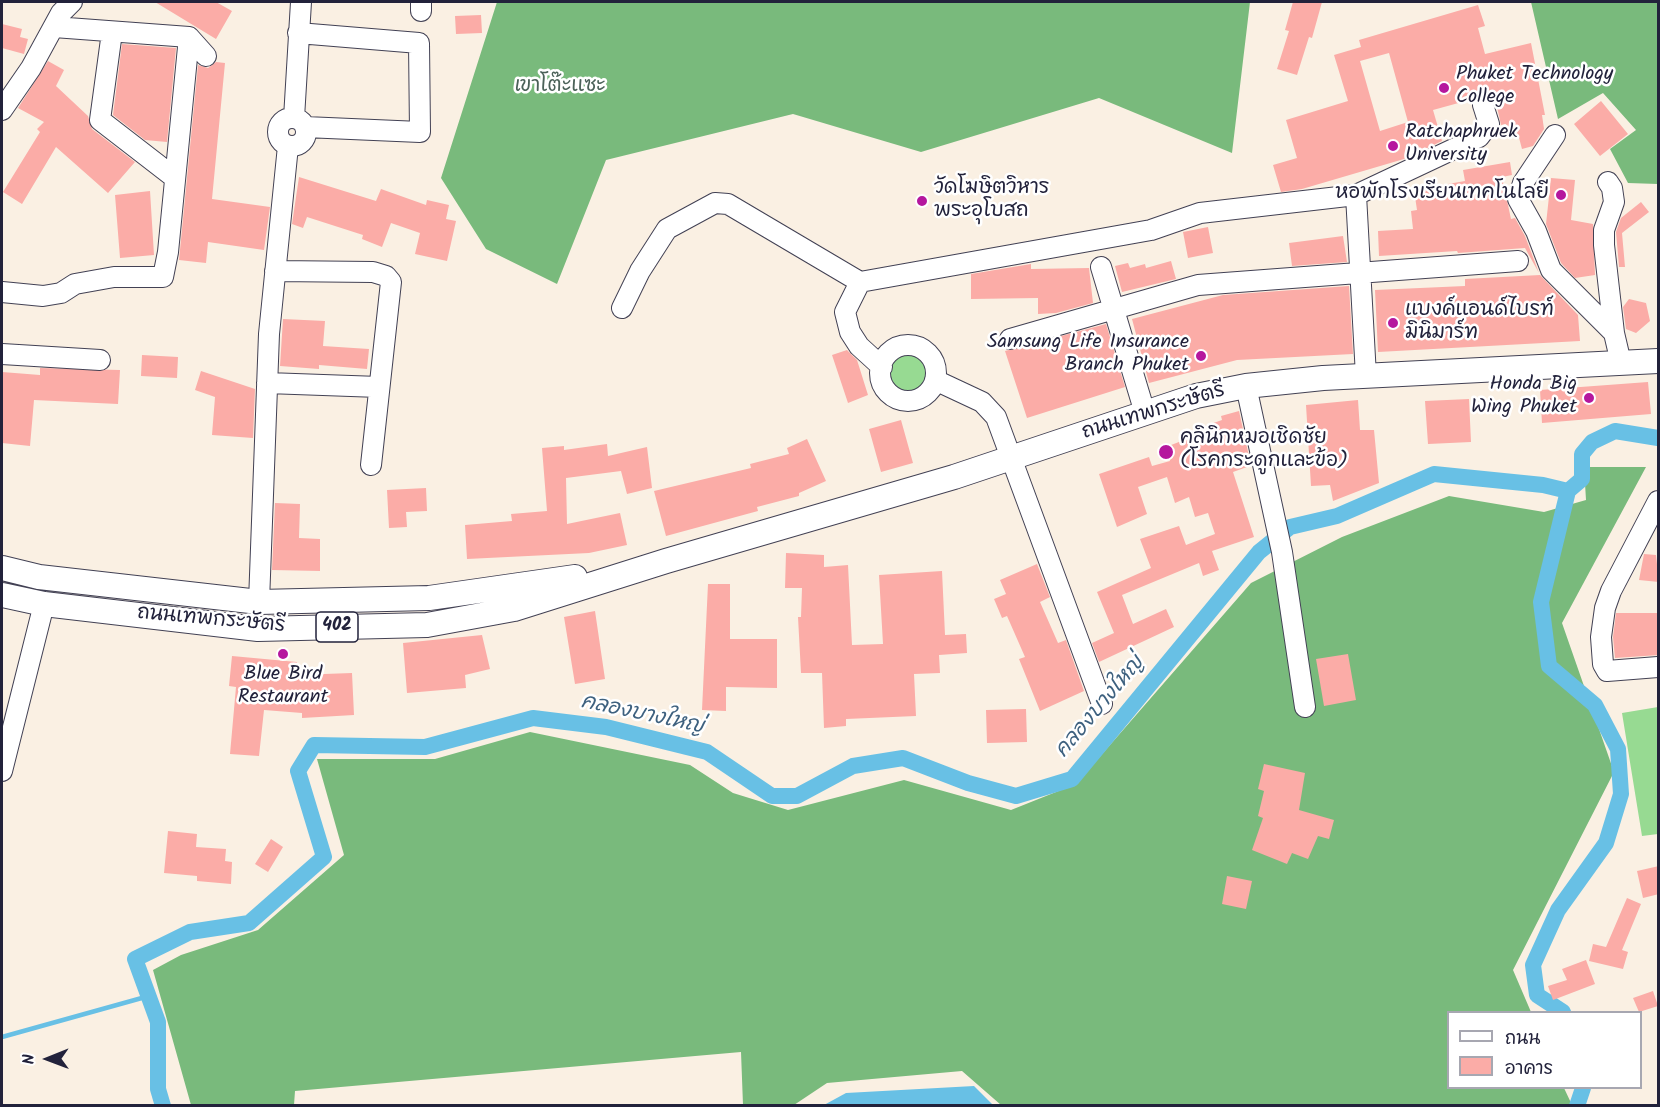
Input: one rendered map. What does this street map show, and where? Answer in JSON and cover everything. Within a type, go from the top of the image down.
[{"type":"main road","name":"ถนนเทพกระษัตรี","points":[[2,595],[44,604],[258,628],[427,625],[513,599],[666,561],[1012,458],[1196,396],[1246,386],[1366,376],[1659,361]]},
{"type":"main road","name":"ถนนเทพกระษัตรี","points":[[2,568],[39,577],[259,602],[429,598],[513,599]]},
{"type":"street","points":[[2,111],[72,2]]},
{"type":"street","points":[[259,602],[267,383],[275,271],[288,146],[303,141],[300,122],[298,33],[301,2]]},
{"type":"street","points":[[54,27],[189,37],[206,56]]},
{"type":"street","points":[[111,32],[100,120],[175,178]]},
{"type":"street","points":[[298,33],[418,44],[420,132],[300,122]]},
{"type":"street","points":[[2,292],[44,296],[61,293],[75,284],[114,277],[156,279],[163,277],[168,252],[189,37]]},
{"type":"street","points":[[622,308],[640,271],[668,229],[715,203],[728,204],[860,282],[1151,230],[1200,213],[1356,195],[1479,137],[1489,124],[1484,105]]},
{"type":"street","points":[[1555,135],[1523,183],[1518,199],[1536,231],[1551,270],[1614,333]]},
{"type":"street","points":[[1608,182],[1612,188],[1614,202],[1604,230],[1604,245],[1614,333],[1621,363]]},
{"type":"street","points":[[1356,195],[1358,272],[1366,376]]},
{"type":"street","points":[[1010,339],[1198,285],[1518,261]]},
{"type":"street","points":[[1101,267],[1145,413]]},
{"type":"street","points":[[275,271],[373,272],[386,276],[391,282],[371,465]]},
{"type":"street","points":[[860,282],[845,312],[850,332],[859,346],[882,367]]},
{"type":"street","points":[[910,345],[918,346],[931,357],[936,366],[935,380],[928,393],[920,398],[901,400],[886,389],[882,381],[882,367],[887,355],[893,349],[910,345]]},
{"type":"street","points":[[2,354],[100,360]]},
{"type":"street","points":[[935,380],[982,402],[996,417],[1102,704]]},
{"type":"street","points":[[267,383],[379,387]]},
{"type":"street","points":[[1246,386],[1280,543],[1305,707]]},
{"type":"street","points":[[1659,501],[1611,591],[1605,608],[1600,637],[1603,664],[1607,671],[1659,667]]},
{"type":"street","points":[[3,762],[44,604]]},
{"type":"green space","name":"เขาโต๊ะแซะ","points":[[497,2],[1250,2],[1232,153],[1099,98],[921,152],[793,114],[606,160],[557,284],[486,249],[441,178]]},
{"type":"green space","points":[[1531,2],[1658,2],[1658,184],[1628,183],[1610,149],[1636,130],[1603,93],[1558,119]]},
{"type":"green space","points":[[908,351],[923,357],[929,372],[923,387],[908,393],[893,387],[887,372],[893,357]]},
{"type":"green space","points":[[1584,467],[1646,467],[1562,623],[1614,772],[1513,970],[1531,1011],[1447,1011],[1447,1089],[1564,1089],[1572,1105],[1001,1105],[962,1071],[827,1083],[794,1105],[743,1105],[741,1052],[295,1091],[294,1105],[191,1105],[153,970],[181,955],[258,930],[344,855],[317,759],[435,759],[530,732],[690,765],[733,793],[788,810],[904,780],[1011,810],[1076,784],[1251,583],[1342,537],[1449,496],[1544,512],[1586,500]]},
{"type":"green space","points":[[1658,707],[1658,834],[1642,836],[1622,713]]},
{"type":"water","points":[[974,1086],[993,1105],[824,1105],[846,1093]]},
{"type":"building","points":[[155,2],[216,2],[232,11],[216,39]]},
{"type":"building","points":[[1293,2],[1322,2],[1312,38],[1309,37],[1297,75],[1277,69],[1289,31],[1285,30]]},
{"type":"building","points":[[1478,5],[1485,26],[1478,28],[1485,54],[1531,43],[1545,115],[1542,115],[1544,129],[1533,146],[1522,149],[1518,134],[1507,136],[1506,124],[1501,125],[1494,93],[1480,93],[1473,99],[1433,110],[1442,141],[1404,159],[1302,189],[1281,192],[1273,165],[1297,158],[1286,120],[1348,101],[1334,55],[1361,47],[1359,40]],"holes":[[[1389,53],[1408,122],[1380,131],[1360,61]]]},
{"type":"building","points":[[481,15],[482,33],[456,34],[455,16]]},
{"type":"building","points":[[2,24],[22,29],[20,37],[28,39],[24,54],[2,48]]},
{"type":"building","points":[[122,44],[176,48],[167,142],[145,140],[113,115]]},
{"type":"building","points":[[48,61],[64,70],[56,86],[88,116],[92,129],[135,162],[108,193],[56,147],[22,204],[3,192],[40,132],[37,129],[44,122],[18,108]]},
{"type":"building","points":[[216,62],[225,63],[212,199],[270,207],[264,250],[208,242],[206,263],[179,260],[198,65],[208,68]]},
{"type":"building","points":[[1601,101],[1628,134],[1600,156],[1574,124]]},
{"type":"building","points":[[1510,162],[1512,175],[1502,177],[1511,219],[1515,218],[1525,236],[1539,273],[1525,248],[1379,256],[1378,231],[1413,229],[1411,211],[1417,210],[1414,190],[1465,181],[1463,170]]},
{"type":"building","points":[[299,177],[376,201],[381,189],[426,205],[427,200],[449,205],[446,219],[456,221],[447,261],[415,254],[420,233],[391,223],[382,247],[362,239],[363,235],[307,217],[303,228],[292,224]]},
{"type":"building","points":[[1551,178],[1575,180],[1571,220],[1593,224],[1595,275],[1575,278],[1561,263],[1546,224]]},
{"type":"building","points":[[150,191],[154,255],[120,258],[115,195]]},
{"type":"building","points":[[1641,202],[1649,212],[1622,233],[1625,267],[1619,267],[1616,232],[1621,218]]},
{"type":"building","points":[[1208,227],[1213,253],[1188,258],[1183,232]]},
{"type":"building","points":[[1343,236],[1347,262],[1292,266],[1289,243]]},
{"type":"building","points":[[1171,261],[1176,279],[1122,292],[1115,266],[1128,263],[1130,268],[1145,264],[1146,268]]},
{"type":"building","points":[[1031,264],[1031,269],[1089,268],[1093,303],[1056,313],[1038,314],[1038,298],[971,299],[971,274]]},
{"type":"building","points":[[1540,275],[1578,315],[1580,341],[1378,352],[1375,290],[1465,286],[1465,279]]},
{"type":"building","points":[[1349,286],[1353,354],[1237,360],[1149,383],[1132,319],[1223,295]]},
{"type":"building","points":[[1629,299],[1646,303],[1650,321],[1636,333],[1626,329],[1623,307]]},
{"type":"building","points":[[283,319],[325,321],[323,346],[369,349],[367,369],[319,365],[319,369],[280,366]]},
{"type":"building","points":[[1106,324],[1125,387],[1027,418],[1005,351]]},
{"type":"building","points":[[847,350],[857,360],[868,395],[848,403],[832,355]]},
{"type":"building","points":[[142,355],[178,357],[177,378],[141,376]]},
{"type":"building","points":[[40,368],[120,370],[118,404],[34,400],[30,446],[2,443],[2,372],[40,375]]},
{"type":"building","points":[[201,371],[255,389],[253,438],[212,435],[215,397],[195,390]]},
{"type":"building","points":[[1648,382],[1651,414],[1542,423],[1540,390]]},
{"type":"building","points":[[1469,399],[1471,442],[1428,444],[1425,401]]},
{"type":"building","points":[[1358,400],[1360,430],[1374,430],[1379,483],[1333,501],[1330,485],[1311,486],[1306,405]]},
{"type":"building","points":[[1239,411],[1250,461],[1246,463],[1247,467],[1233,472],[1254,537],[1212,551],[1219,570],[1203,576],[1199,563],[1122,595],[1133,624],[1166,609],[1174,627],[1099,662],[1092,643],[1114,633],[1097,592],[1151,568],[1140,539],[1179,526],[1186,545],[1215,534],[1208,513],[1195,517],[1189,497],[1175,503],[1167,477],[1138,487],[1147,514],[1117,527],[1099,474],[1149,457],[1152,466],[1170,461],[1166,447],[1184,440],[1182,434],[1222,420],[1221,416]]},
{"type":"building","points":[[901,420],[913,463],[881,472],[869,429]]},
{"type":"building","points":[[807,439],[826,481],[799,493],[799,496],[757,507],[758,511],[666,536],[654,491],[751,468],[750,464],[789,454],[787,448]]},
{"type":"building","points":[[607,444],[608,456],[647,447],[652,488],[627,494],[621,471],[566,478],[567,524],[620,513],[627,545],[589,553],[467,559],[465,525],[512,521],[511,514],[547,511],[542,448],[564,446],[564,450]]},
{"type":"building","points":[[426,488],[427,511],[406,512],[407,527],[389,528],[387,490]]},
{"type":"building","points":[[275,503],[300,504],[299,538],[320,539],[320,571],[272,570]]},
{"type":"building","points":[[786,553],[824,555],[824,567],[848,565],[852,645],[883,644],[879,575],[942,571],[945,635],[966,634],[967,653],[939,655],[940,673],[914,674],[916,716],[846,719],[846,726],[824,728],[822,673],[801,673],[798,617],[801,617],[802,588],[785,588]]},
{"type":"building","points":[[1644,554],[1656,555],[1659,582],[1639,580]]},
{"type":"building","points":[[1037,564],[1050,597],[1040,602],[1058,643],[1066,640],[1084,691],[1040,711],[1019,659],[1025,657],[1007,616],[1002,618],[994,599],[1006,594],[1000,580]]},
{"type":"building","points":[[708,584],[730,584],[730,639],[777,639],[777,688],[726,687],[726,711],[702,710]]},
{"type":"building","points":[[595,611],[605,679],[575,684],[564,617]]},
{"type":"building","points":[[1616,613],[1659,613],[1659,655],[1615,658],[1613,637]]},
{"type":"building","points":[[482,635],[490,669],[465,675],[466,688],[407,693],[403,643]]},
{"type":"building","points":[[1348,654],[1356,700],[1324,706],[1316,659]]},
{"type":"building","points":[[232,656],[297,662],[296,675],[352,673],[354,715],[302,718],[302,713],[264,710],[259,756],[230,754],[236,687],[229,686]]},
{"type":"building","points":[[1026,709],[1027,742],[987,743],[986,710]]},
{"type":"building","points":[[1264,764],[1305,773],[1299,810],[1334,820],[1329,839],[1318,836],[1308,859],[1292,853],[1287,864],[1252,850],[1263,818],[1258,816],[1264,791],[1258,789]]},
{"type":"building","points":[[168,831],[197,834],[196,847],[226,849],[225,861],[232,862],[231,884],[197,881],[197,876],[164,873]]},
{"type":"building","points":[[271,839],[283,847],[268,872],[255,864]]},
{"type":"building","points":[[1659,866],[1659,894],[1643,898],[1637,871]]},
{"type":"building","points":[[1227,876],[1252,881],[1246,909],[1222,904]]},
{"type":"building","points":[[1627,898],[1641,904],[1622,950],[1628,952],[1623,969],[1589,961],[1593,944],[1606,947]]},
{"type":"building","points":[[1586,960],[1595,984],[1553,1000],[1548,986],[1567,980],[1562,969]]},
{"type":"building","points":[[1653,991],[1658,1006],[1639,1011],[1633,998]]},
{"type":"waterway","name":"คลองบางใหญ่","points":[[163,1106],[158,1089],[158,1022],[135,959],[190,932],[249,923],[324,857],[298,771],[314,745],[425,747],[533,718],[606,727],[707,752],[772,796],[797,796],[853,766],[903,758],[968,783],[1016,796],[1072,779],[1259,552],[1290,527],[1337,516],[1434,474],[1543,485],[1568,491],[1582,479],[1582,454],[1592,442],[1615,431],[1658,438]]},
{"type":"waterway","points":[[1561,1011],[1537,995],[1533,965],[1558,910],[1606,843],[1621,794],[1618,749],[1595,705],[1549,666],[1541,602],[1568,491]]},
{"type":"waterway","points":[[2,1037],[149,996]]},
{"type":"waterway","points":[[1577,1106],[1583,1089]]},
{"type":"place","name":"Phuket Technology College","points":[[1444,88]]},
{"type":"place","name":"Ratchaphruek University","points":[[1393,146]]},
{"type":"place","name":"หอพักโรงเรียนเทคโนโลยี","points":[[1561,195]]},
{"type":"place","name":"วัดโฆษิตวิหาร พระอุโบสถ","points":[[922,201]]},
{"type":"place","name":"แบงค์แอนด์ไบรท์ มินิมาร์ท","points":[[1393,323]]},
{"type":"place","name":"Samsung Life Insurance Branch Phuket","points":[[1201,356]]},
{"type":"place","name":"Honda Big Wing Phuket","points":[[1589,398]]},
{"type":"place","name":"คลินิกหมอเชิดชัย (โรคกระดูกและข้อ)","points":[[1166,452]]},
{"type":"place","name":"Blue Bird Restaurant","points":[[283,654]]}]
